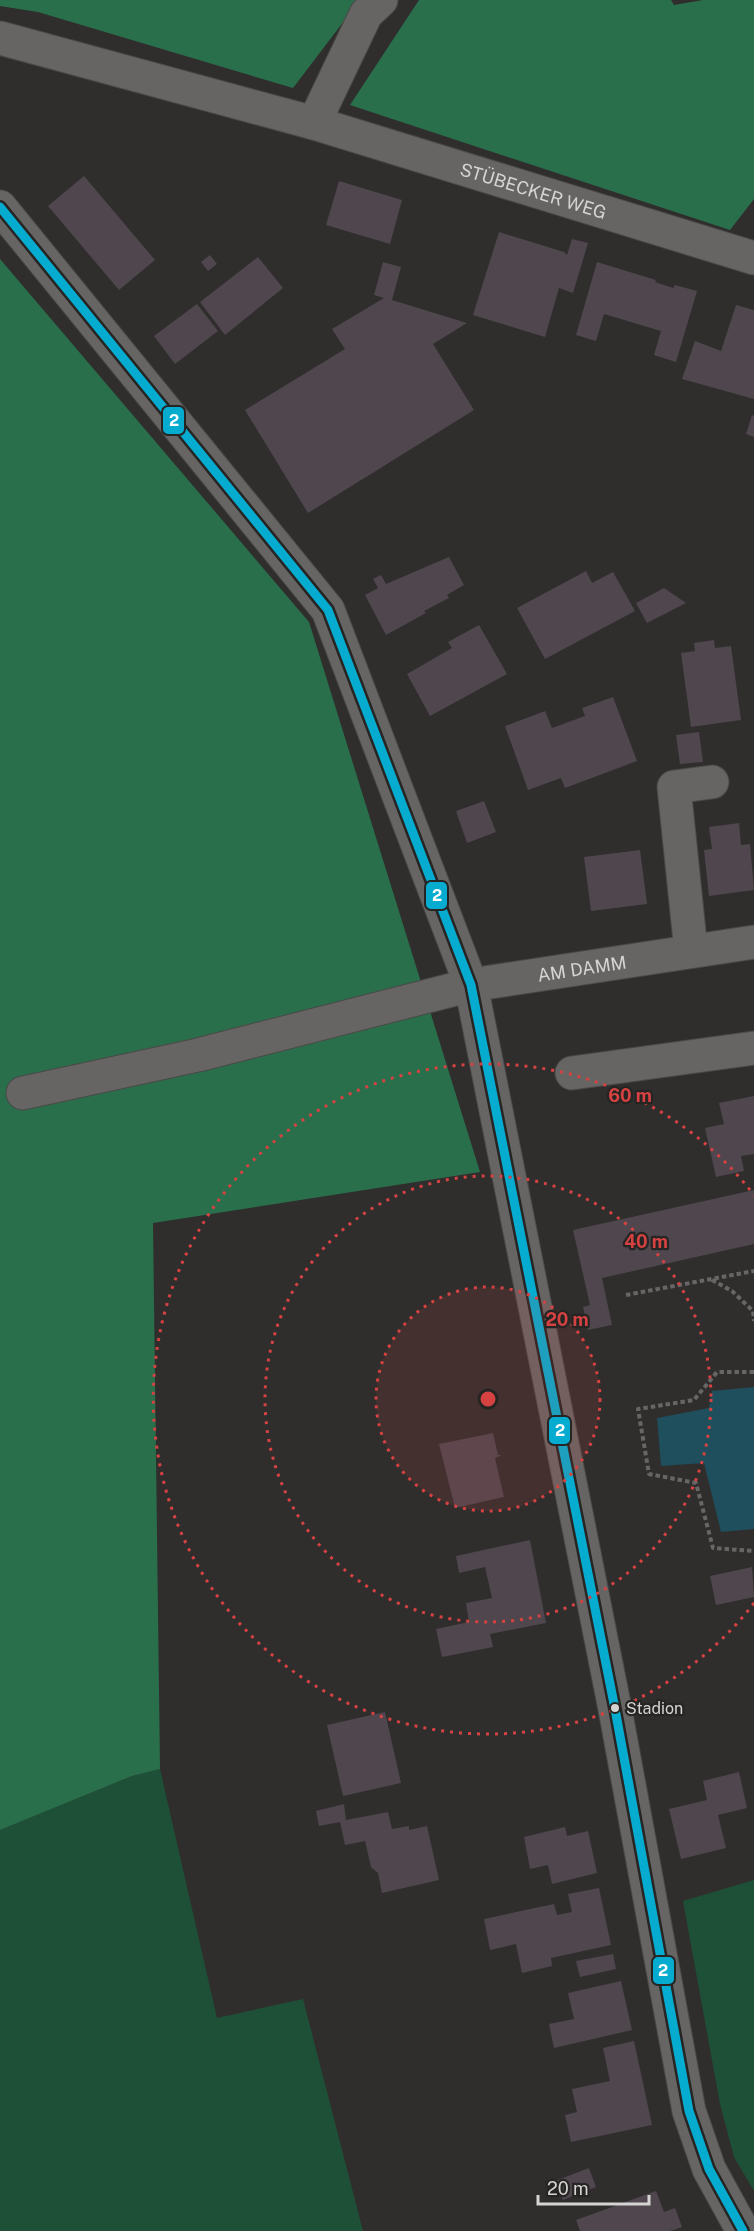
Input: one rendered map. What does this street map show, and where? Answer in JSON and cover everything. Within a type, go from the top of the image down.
[{"type":"street","points":[[314,123],[366,14],[381,0]]},
{"type":"street","name":"STÜBECKER WEG","points":[[0,38],[314,123],[754,258]]},
{"type":"street","points":[[0,207],[328,610],[471,985],[613,1698],[689,2111],[709,2169],[743,2231]]},
{"type":"street","points":[[691,951],[674,787],[712,782]]},
{"type":"street","name":"AM DAMM","points":[[23,1093],[198,1055],[471,985],[754,942]]},
{"type":"street","points":[[572,1073],[754,1048]]},
{"type":"path","points":[[626,1295],[754,1271]]},
{"type":"path","points":[[711,1279],[732,1291],[753,1311],[754,1321]]},
{"type":"path","points":[[754,1372],[717,1372],[694,1400],[638,1409],[649,1474],[696,1483],[713,1548],[754,1551]]},
{"type":"green space","points":[[0,0],[360,0],[293,88],[38,12],[0,6]]},
{"type":"green space","points":[[419,0],[671,0],[674,5],[703,0],[754,0],[754,199],[730,230],[350,105]]},
{"type":"green space","points":[[0,259],[309,622],[480,1172],[153,1223],[160,1769],[132,1776],[0,1830]]},
{"type":"green space","points":[[160,1769],[217,2018],[303,1999],[363,2231],[0,2231],[0,1830],[132,1776]]},
{"type":"green space","points":[[754,1880],[754,2191],[734,2157],[720,2104],[683,1901]]},
{"type":"water","points":[[754,1387],[754,1529],[721,1532],[704,1463],[661,1466],[657,1418],[709,1408],[712,1391]]},
{"type":"building","points":[[84,176],[155,260],[119,290],[48,206]]},
{"type":"building","points":[[339,181],[402,200],[390,244],[326,225]]},
{"type":"building","points":[[499,232],[564,252],[567,255],[572,239],[588,243],[573,293],[559,288],[545,337],[473,315]]},
{"type":"building","points":[[210,255],[217,264],[208,271],[201,262]]},
{"type":"building","points":[[258,257],[283,288],[225,335],[200,302]]},
{"type":"building","points":[[383,262],[401,267],[392,300],[467,323],[433,344],[474,410],[308,513],[245,410],[345,349],[332,329],[384,298],[374,295]]},
{"type":"building","points":[[597,262],[656,280],[655,282],[673,288],[675,285],[697,291],[676,362],[654,355],[661,331],[604,314],[596,341],[576,335]]},
{"type":"building","points":[[197,304],[218,331],[175,364],[154,336]]},
{"type":"building","points":[[736,305],[754,310],[754,399],[682,379],[695,341],[721,351]]},
{"type":"building","points":[[752,415],[754,416],[754,437],[746,434]]},
{"type":"building","points":[[449,557],[464,585],[447,595],[449,598],[424,611],[426,613],[386,635],[365,595],[378,588],[373,579],[381,575],[386,584]]},
{"type":"building","points":[[586,571],[592,583],[613,572],[635,611],[545,659],[517,608]]},
{"type":"building","points":[[664,588],[686,603],[647,623],[636,603]]},
{"type":"building","points":[[479,625],[507,674],[430,716],[407,674],[452,648],[448,642]]},
{"type":"building","points":[[714,640],[715,648],[731,646],[741,720],[691,727],[681,653],[695,651],[694,643]]},
{"type":"building","points":[[613,697],[637,761],[565,788],[561,778],[528,790],[505,726],[545,711],[552,728],[585,716],[582,708]]},
{"type":"building","points":[[699,732],[703,762],[680,764],[676,735]]},
{"type":"building","points":[[484,801],[496,832],[467,843],[456,811]]},
{"type":"building","points":[[739,823],[741,845],[750,844],[754,890],[709,896],[704,850],[712,849],[709,827]]},
{"type":"building","points":[[640,850],[647,904],[591,911],[584,857]]},
{"type":"building","points":[[754,1096],[754,1154],[741,1156],[744,1171],[716,1177],[705,1128],[724,1124],[719,1103]]},
{"type":"building","points":[[754,1190],[754,1244],[602,1278],[612,1325],[588,1330],[583,1307],[590,1305],[573,1230]]},
{"type":"building","points":[[493,1433],[498,1455],[502,1455],[495,1458],[504,1497],[455,1508],[439,1444]]},
{"type":"building","points":[[530,1540],[546,1623],[490,1634],[493,1647],[442,1657],[436,1629],[469,1622],[466,1603],[492,1598],[485,1567],[459,1573],[456,1556]]},
{"type":"building","points":[[752,1567],[754,1597],[716,1605],[710,1576]]},
{"type":"building","points":[[385,1712],[401,1783],[343,1796],[327,1725]]},
{"type":"building","points":[[739,1772],[747,1808],[718,1815],[726,1848],[681,1859],[669,1809],[707,1800],[703,1781]]},
{"type":"building","points":[[344,1804],[346,1820],[388,1812],[392,1829],[409,1826],[409,1830],[427,1826],[439,1880],[382,1893],[378,1873],[371,1867],[365,1841],[345,1845],[340,1822],[319,1826],[316,1811]]},
{"type":"building","points":[[565,1827],[567,1836],[588,1831],[597,1873],[552,1884],[548,1865],[530,1869],[524,1837]]},
{"type":"building","points":[[599,1888],[611,1945],[551,1958],[552,1966],[522,1973],[516,1944],[490,1950],[484,1919],[554,1904],[557,1915],[572,1912],[568,1894]]},
{"type":"building","points":[[613,1954],[616,1969],[580,1977],[576,1961]]},
{"type":"building","points":[[621,1981],[632,2030],[554,2048],[549,2024],[574,2019],[568,1993]]},
{"type":"building","points":[[634,2041],[652,2125],[571,2142],[565,2115],[577,2112],[572,2089],[610,2081],[603,2048]]},
{"type":"building","points":[[589,2168],[596,2187],[563,2200],[555,2181]]},
{"type":"building","points":[[656,2191],[664,2212],[675,2208],[682,2227],[670,2231],[580,2231],[576,2220]]},
{"type":"transit line","name":"2","points":[[0,207],[328,610],[471,985],[615,1709],[689,2111],[709,2169],[743,2231]]},
{"type":"place","name":"Stadion","points":[[615,1708]]}]
